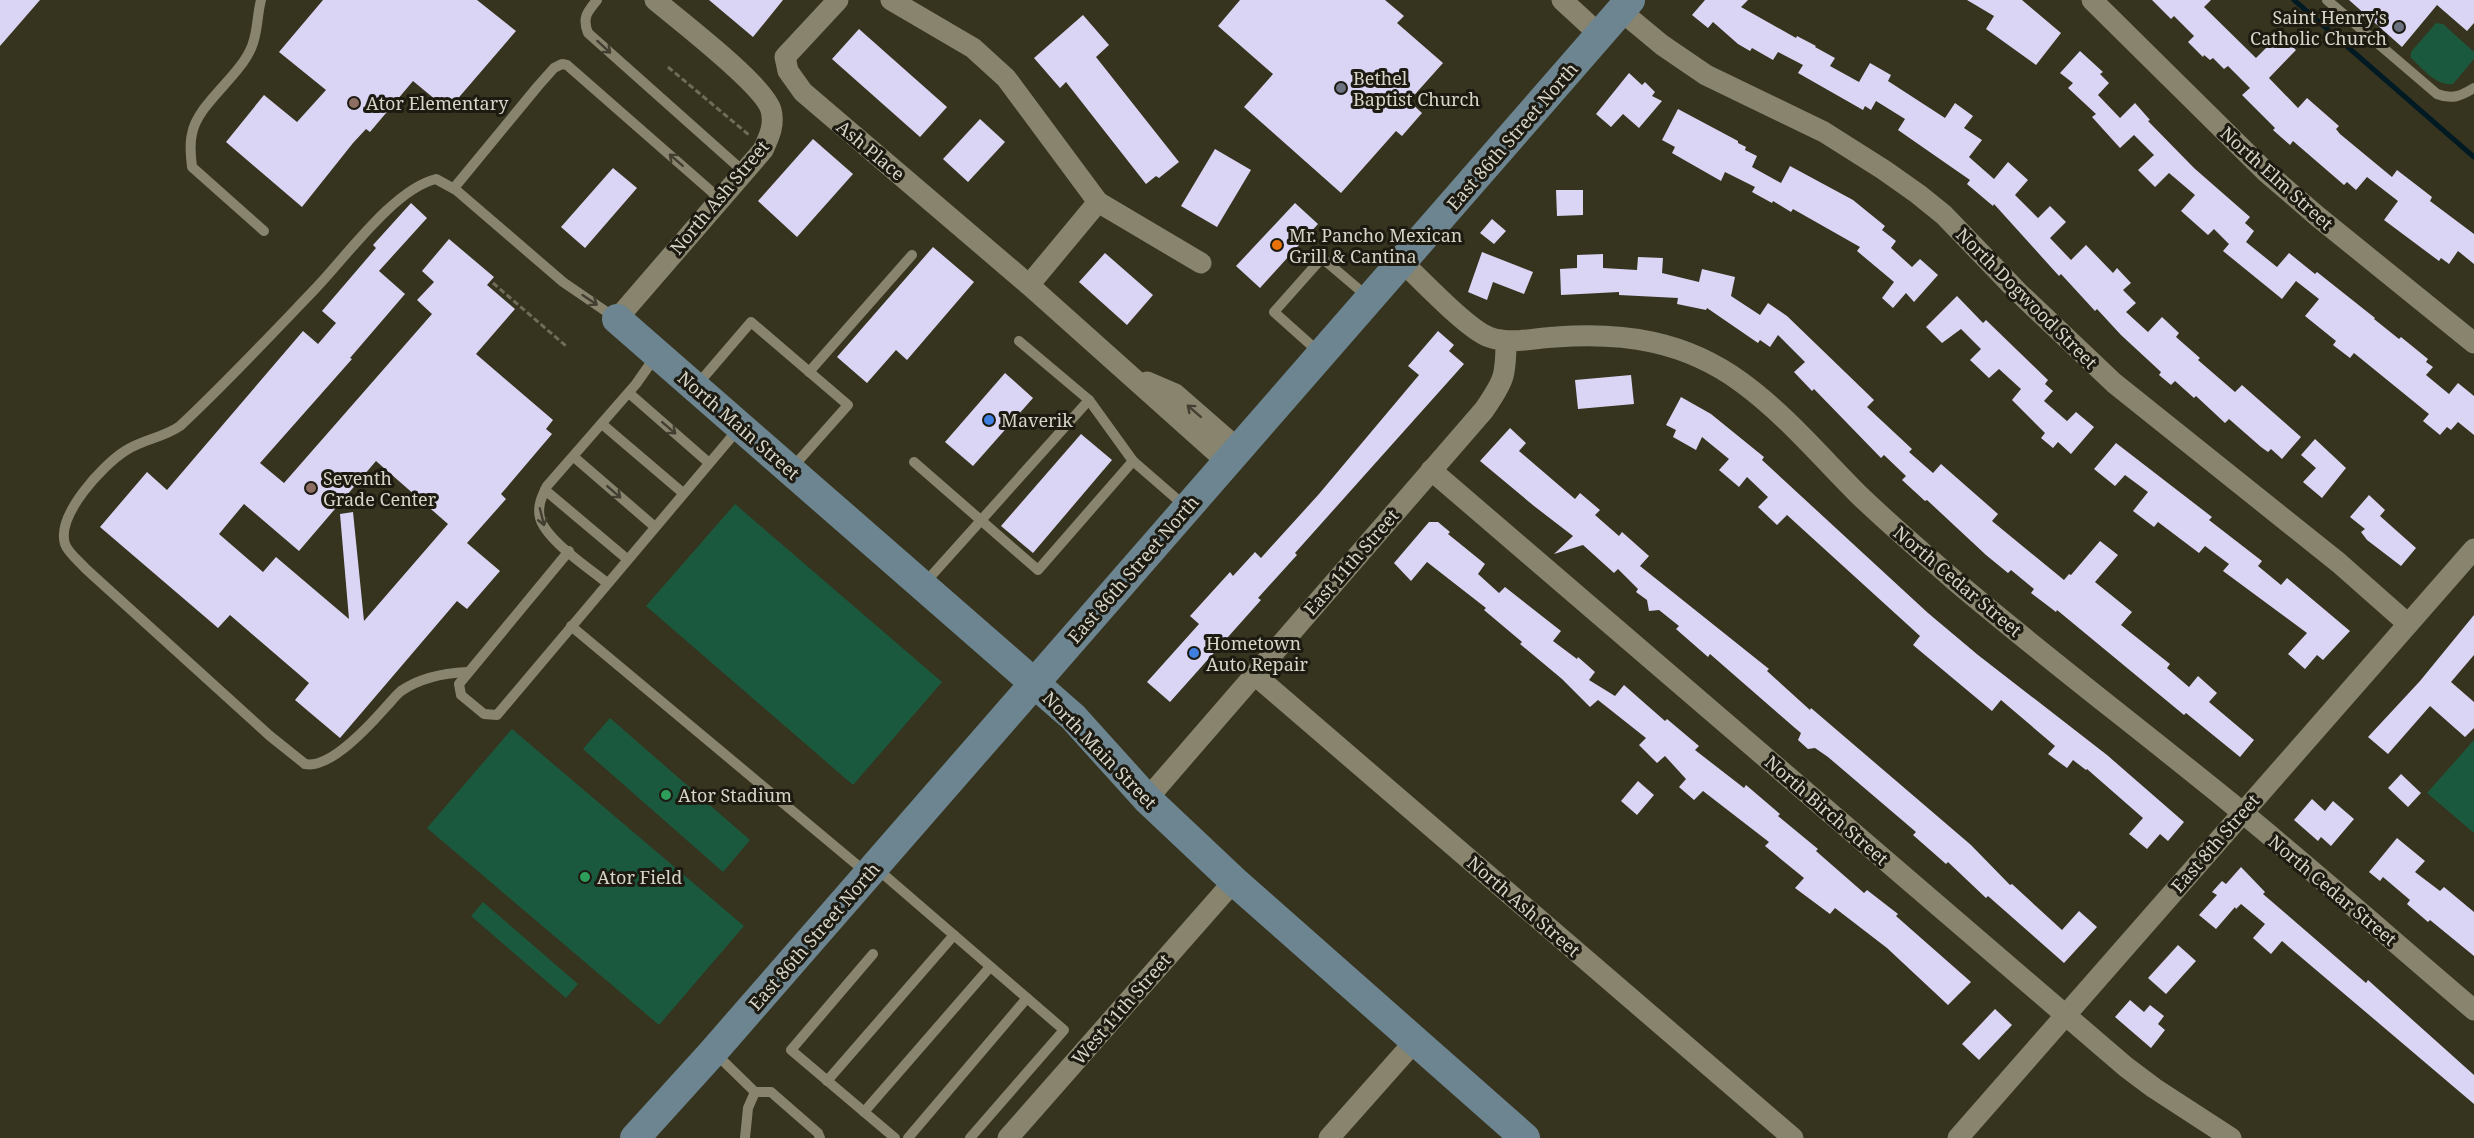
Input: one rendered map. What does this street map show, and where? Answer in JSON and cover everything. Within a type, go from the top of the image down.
[{"type":"main road","name":"East 86th Street North","points":[[635,1138],[713,1052],[1626,5]]},
{"type":"main road","name":"North Main Street","points":[[617,319],[1073,717],[1147,799],[1234,880],[1525,1138]]},
{"type":"street","name":"North Ash Street","points":[[617,319],[763,150],[771,133],[773,120],[766,99],[756,86],[655,0]]},
{"type":"street","name":"Ash Place","points":[[838,0],[785,57],[788,70],[803,92],[1029,285],[1127,373],[1233,455]]},
{"type":"street","points":[[891,0],[973,48],[1006,78],[1098,202],[1201,263]]},
{"type":"street","points":[[1562,0],[1600,35]]},
{"type":"street","name":"North Elm Street","points":[[2092,0],[2266,171],[2317,216],[2474,343]]},
{"type":"street","name":"North Dogwood Street","points":[[1626,5],[1662,45],[1706,75],[1824,132],[1918,194],[1944,215],[2063,336],[2114,383],[2339,562],[2408,624]]},
{"type":"street","points":[[1029,285],[1098,202]]},
{"type":"street","name":"North Cedar Street","points":[[1402,262],[1471,326],[1486,336],[1506,341],[1559,336],[1618,336],[1652,341],[1688,351],[1717,366],[1772,406],[1861,497],[1985,606],[2241,812],[2474,1010]]},
{"type":"street","name":"East 11th Street","points":[[1147,799],[1485,410],[1506,373],[1506,341]]},
{"type":"street","name":"North Birch Street","points":[[1431,470],[2065,1014],[2154,1088],[2231,1138]]},
{"type":"street","name":"East 8th Street","points":[[1958,1138],[2241,812],[2474,549]]},
{"type":"street","name":"North Ash Street","points":[[1255,675],[1793,1138]]},
{"type":"street","name":"West 11th Street","points":[[1008,1138],[1234,880]]},
{"type":"street","points":[[1329,1138],[1415,1041]]},
{"type":"lane","points":[[261,0],[252,47],[238,70],[197,119],[190,147],[192,166],[264,231]]},
{"type":"lane","points":[[597,0],[586,12],[584,23],[588,33],[744,172]]},
{"type":"lane","points":[[2327,0],[2437,94],[2448,99],[2461,96],[2474,88]]},
{"type":"lane","points":[[454,188],[538,86],[554,68],[562,64],[567,65],[602,94],[720,199]]},
{"type":"lane","points":[[466,672],[448,673],[415,683],[399,693],[332,758],[312,765],[305,764],[270,736],[86,569],[66,546],[64,535],[67,518],[96,476],[125,451],[147,440],[168,434],[180,426],[316,288],[378,220],[425,182],[436,179],[454,188],[563,282],[617,319]]},
{"type":"lane","points":[[809,372],[912,255]]},
{"type":"lane","points":[[1321,354],[1274,312],[1288,296],[1322,258],[1370,299]]},
{"type":"lane","points":[[695,387],[751,322],[848,405],[790,470]]},
{"type":"lane","points":[[1019,341],[1089,400],[1133,461],[1187,508]]},
{"type":"lane","points":[[607,583],[552,537],[540,518],[539,507],[545,490],[628,393],[657,354]]},
{"type":"lane","points":[[628,393],[709,463]]},
{"type":"lane","points":[[923,585],[1089,400]]},
{"type":"lane","points":[[602,424],[683,493]]},
{"type":"lane","points":[[569,551],[466,672],[459,684],[461,695],[484,714],[496,715],[740,427]]},
{"type":"lane","points":[[574,457],[655,527]]},
{"type":"lane","points":[[914,462],[1038,570],[1133,461]]},
{"type":"lane","points":[[545,490],[627,559]]},
{"type":"lane","points":[[571,626],[954,935],[1064,1030],[970,1138]]},
{"type":"lane","points":[[828,1081],[954,935]]},
{"type":"lane","points":[[873,954],[791,1050],[895,1138]]},
{"type":"lane","points":[[864,1112],[990,967]]},
{"type":"lane","points":[[908,1138],[1027,998]]},
{"type":"lane","points":[[713,1052],[755,1092],[771,1092],[818,1133],[820,1138]]},
{"type":"lane","points":[[745,1138],[748,1108],[755,1092]]},
{"type":"path","points":[[668,67],[751,138]]},
{"type":"path","points":[[493,283],[566,346]]},
{"type":"green space","points":[[2436,23],[2443,24],[2474,52],[2474,59],[2453,84],[2435,80],[2411,58],[2411,52]]},
{"type":"green space","points":[[735,504],[942,682],[853,785],[646,606]]},
{"type":"green space","name":"Ator Stadium","points":[[610,718],[750,840],[723,872],[583,749]]},
{"type":"green space","name":"Ator Field","points":[[512,729],[744,926],[659,1025],[427,828]]},
{"type":"green space","points":[[2474,740],[2474,833],[2427,793]]},
{"type":"green space","points":[[483,902],[578,984],[566,998],[471,916]]},
{"type":"building","points":[[0,0],[40,0],[0,46]]},
{"type":"building","name":"Ator Elementary","points":[[323,0],[477,0],[516,31],[448,110],[413,81],[370,132],[366,129],[353,143],[302,207],[226,142],[264,95],[297,122],[326,90],[279,52]]},
{"type":"building","points":[[709,0],[783,0],[753,37]]},
{"type":"building","name":"Bethel Baptist Church","points":[[1240,0],[1385,0],[1404,16],[1397,23],[1443,63],[1409,101],[1422,113],[1402,136],[1396,131],[1341,193],[1244,107],[1273,74],[1218,26]]},
{"type":"building","points":[[1705,0],[1748,0],[1741,7],[1835,58],[1830,66],[1859,82],[1870,63],[1891,75],[1888,81],[1945,118],[1955,103],[1973,116],[1964,128],[1982,140],[1969,157],[1994,179],[2008,162],[2028,180],[2015,195],[2038,218],[2050,206],[2066,222],[2050,238],[2071,260],[2086,245],[2113,273],[2117,268],[2131,283],[2123,290],[2136,303],[2126,312],[2148,332],[2162,317],[2179,333],[2176,337],[2200,358],[2198,360],[2235,392],[2242,385],[2301,437],[2282,459],[2271,449],[2268,452],[2261,447],[2229,419],[2225,423],[2196,396],[2194,398],[2175,381],[2171,385],[2159,375],[2161,372],[2097,309],[2095,311],[2061,274],[2059,276],[1994,204],[1993,206],[1967,184],[1970,180],[1898,130],[1905,119],[1876,101],[1871,110],[1865,106],[1863,110],[1798,73],[1803,65],[1778,52],[1773,60],[1752,48],[1750,51],[1738,44],[1713,22],[1708,28],[1692,15]]},
{"type":"building","points":[[1967,0],[2022,0],[2061,33],[2036,65],[1986,29],[1994,16]]},
{"type":"building","points":[[2152,0],[2211,0],[2204,7],[2256,58],[2280,34],[2296,50],[2269,78],[2298,108],[2307,98],[2339,126],[2336,129],[2340,134],[2392,177],[2397,170],[2432,197],[2430,201],[2474,234],[2474,264],[2458,251],[2449,264],[2441,258],[2439,261],[2384,220],[2398,201],[2367,177],[2356,190],[2347,182],[2344,185],[2293,141],[2290,145],[2273,130],[2275,128],[2242,95],[2250,88],[2228,66],[2224,69],[2213,58],[2210,60],[2204,55],[2203,57],[2188,42],[2194,36],[2174,16],[2171,19]]},
{"type":"building","name":"Saint Henry's Catholic Church","points":[[2349,0],[2474,0],[2474,23],[2467,31],[2437,5],[2402,47]]},
{"type":"building","points":[[1083,15],[1109,45],[1096,57],[1179,162],[1159,178],[1156,176],[1146,184],[1066,82],[1060,88],[1034,58]]},
{"type":"building","points":[[859,29],[947,107],[920,137],[832,59]]},
{"type":"building","points":[[2080,51],[2103,72],[2100,74],[2109,83],[2098,95],[2120,118],[2135,103],[2150,120],[2148,121],[2194,168],[2250,217],[2245,223],[2254,231],[2246,242],[2277,267],[2289,253],[2315,274],[2317,272],[2399,339],[2401,337],[2428,359],[2426,362],[2433,367],[2426,375],[2449,394],[2458,383],[2474,396],[2474,435],[2458,422],[2451,430],[2447,427],[2440,435],[2423,421],[2429,414],[2354,353],[2350,358],[2333,345],[2336,341],[2305,316],[2319,299],[2296,281],[2282,299],[2223,251],[2229,244],[2214,229],[2208,235],[2181,211],[2195,195],[2169,173],[2155,187],[2138,170],[2154,155],[2134,135],[2120,148],[2092,117],[2096,114],[2068,88],[2073,83],[2060,73]]},
{"type":"building","points":[[1629,73],[1642,85],[1645,82],[1655,92],[1652,96],[1662,101],[1639,128],[1623,114],[1611,127],[1596,114]]},
{"type":"building","points":[[1678,109],[1738,141],[1746,147],[1745,150],[1757,156],[1752,167],[1781,183],[1790,166],[1853,200],[1885,226],[1882,230],[1896,241],[1891,248],[1912,267],[1920,259],[1938,275],[1914,302],[1906,293],[1893,308],[1882,298],[1894,282],[1857,251],[1860,247],[1793,209],[1791,212],[1752,192],[1755,187],[1725,172],[1721,181],[1672,153],[1675,147],[1662,140]]},
{"type":"building","points":[[980,119],[1005,142],[968,182],[943,159]]},
{"type":"building","points":[[813,139],[853,174],[797,237],[758,201]]},
{"type":"building","points":[[1215,149],[1251,170],[1217,227],[1181,206]]},
{"type":"building","points":[[613,168],[637,188],[585,248],[561,227]]},
{"type":"building","points":[[1556,190],[1583,190],[1583,215],[1557,216]]},
{"type":"building","name":"Seventh Grade Center","points":[[411,203],[427,218],[379,271],[405,294],[350,358],[352,359],[260,463],[284,483],[432,314],[417,300],[434,282],[422,271],[449,239],[494,277],[487,285],[515,309],[476,354],[553,420],[546,429],[552,434],[501,494],[506,499],[467,543],[500,571],[467,609],[457,601],[340,738],[295,700],[309,683],[230,615],[218,628],[100,527],[147,472],[167,490],[303,331],[318,344],[336,323],[322,311],[376,248],[373,245]],"holes":[[[376,461],[448,524],[364,621],[353,512],[340,514],[349,619],[276,557],[263,572],[219,534],[244,504],[299,551]]]},
{"type":"building","name":"Mr. Pancho Mexican Grill & Cantina","points":[[1295,203],[1318,224],[1260,288],[1236,266]]},
{"type":"building","points":[[1492,219],[1506,231],[1494,244],[1480,233]]},
{"type":"building","points":[[933,247],[974,282],[907,360],[896,350],[867,383],[837,357]]},
{"type":"building","points":[[1482,252],[1533,272],[1524,294],[1493,282],[1487,300],[1468,292]]},
{"type":"building","points":[[1105,253],[1153,295],[1127,325],[1079,282]]},
{"type":"building","points":[[1603,254],[1603,268],[1637,270],[1638,257],[1663,258],[1662,273],[1699,282],[1702,269],[1735,277],[1731,296],[1760,315],[1768,303],[1787,316],[1874,400],[1867,407],[1912,449],[1909,452],[1933,473],[1941,464],[1998,514],[1992,521],[2064,580],[2100,541],[2118,555],[2095,582],[2132,612],[2121,625],[2170,664],[2167,668],[2189,687],[2198,676],[2217,693],[2209,702],[2254,740],[2240,757],[2186,713],[2184,715],[2057,610],[2056,612],[2031,593],[2034,589],[2011,570],[2008,573],[1986,555],[1902,480],[1906,476],[1884,455],[1881,458],[1814,389],[1812,391],[1794,372],[1805,362],[1778,335],[1770,347],[1760,340],[1758,343],[1707,308],[1706,310],[1677,304],[1678,298],[1619,295],[1619,292],[1561,295],[1560,269],[1577,268],[1577,255]]},
{"type":"building","points":[[1957,296],[1983,323],[1986,320],[2048,380],[2045,384],[2053,391],[2044,401],[2067,421],[2076,412],[2094,427],[2071,454],[2058,442],[2053,448],[2041,438],[2045,433],[2012,400],[2021,389],[1999,369],[1989,378],[1970,360],[1981,349],[1961,329],[1942,343],[1926,327]]},
{"type":"building","points":[[1438,331],[1454,345],[1449,351],[1464,364],[1295,553],[1297,555],[1258,598],[1261,600],[1170,702],[1147,682],[1199,624],[1190,616],[1230,572],[1233,576],[1255,552],[1261,558],[1319,494],[1419,375],[1408,366]]},
{"type":"building","name":"Maverik","points":[[1005,373],[1033,398],[973,466],[945,442]]},
{"type":"building","points":[[1631,375],[1634,404],[1578,409],[1575,380]]},
{"type":"building","points":[[1681,397],[1711,414],[1764,457],[1762,460],[1928,613],[1978,655],[2107,755],[2184,822],[2168,841],[2160,834],[2147,849],[2129,834],[2143,818],[2087,769],[2073,760],[2067,768],[2048,754],[2055,746],[2001,700],[1992,711],[1913,645],[1920,636],[1787,515],[1777,525],[1758,507],[1768,497],[1747,477],[1739,487],[1719,470],[1729,459],[1702,437],[1696,450],[1673,437],[1676,430],[1666,425]]},
{"type":"building","points":[[1510,428],[1526,443],[1519,451],[1575,499],[1580,493],[1600,510],[1595,515],[1619,536],[1622,532],[1649,556],[1640,566],[1769,669],[1767,671],[1810,710],[1811,708],[1971,845],[2010,885],[2012,884],[2062,930],[2079,911],[2097,927],[2064,963],[1988,896],[1986,898],[1948,862],[1946,864],[1913,835],[1916,832],[1828,757],[1815,748],[1808,749],[1798,740],[1801,733],[1710,654],[1708,657],[1676,629],[1679,626],[1659,610],[1649,611],[1647,600],[1636,592],[1638,589],[1618,569],[1614,573],[1583,545],[1554,554],[1573,536],[1480,461]]},
{"type":"building","points":[[1081,434],[1112,460],[1033,553],[1001,526]]},
{"type":"building","points":[[2315,439],[2346,468],[2322,498],[2303,482],[2316,468],[2301,455]]},
{"type":"building","points":[[2116,443],[2212,517],[2209,520],[2262,561],[2258,566],[2281,585],[2287,578],[2350,631],[2323,660],[2317,655],[2305,669],[2288,654],[2307,633],[2223,571],[2229,564],[2205,546],[2199,553],[2158,522],[2154,527],[2133,511],[2148,492],[2125,475],[2115,486],[2094,469]]},
{"type":"building","points":[[2369,495],[2385,510],[2380,516],[2416,548],[2401,566],[2367,540],[2361,532],[2365,529],[2350,517]]},
{"type":"building","points":[[1429,522],[1438,522],[1450,532],[1448,534],[1485,564],[1478,574],[1499,593],[1505,587],[1561,631],[1553,641],[1577,659],[1578,657],[1595,672],[1589,680],[1615,696],[1624,685],[1665,721],[1667,719],[1699,746],[1695,750],[1744,788],[1746,785],[1780,814],[1778,816],[1818,849],[1816,851],[1864,893],[1867,890],[1898,914],[1896,916],[1971,982],[1948,1005],[1887,948],[1835,908],[1830,914],[1795,888],[1804,878],[1765,846],[1769,842],[1703,791],[1694,800],[1679,787],[1686,779],[1665,756],[1657,763],[1639,745],[1646,738],[1598,700],[1590,707],[1562,679],[1520,644],[1522,642],[1484,610],[1486,608],[1427,562],[1411,581],[1394,563]]},
{"type":"building","points":[[2474,615],[2474,655],[2451,682],[2474,702],[2474,728],[2465,737],[2430,706],[2388,754],[2368,737],[2420,681]]},
{"type":"building","points":[[2401,774],[2421,793],[2408,807],[2388,788]]},
{"type":"building","points":[[1638,781],[1654,795],[1637,815],[1621,801]]},
{"type":"building","points":[[2312,799],[2325,811],[2333,801],[2354,819],[2331,846],[2321,837],[2318,841],[2294,820]]},
{"type":"building","points":[[2397,838],[2425,861],[2415,872],[2440,891],[2444,887],[2474,912],[2474,956],[2407,904],[2410,900],[2383,877],[2380,881],[2369,872]]},
{"type":"building","points":[[2241,867],[2265,892],[2263,894],[2366,983],[2368,980],[2474,1075],[2474,1104],[2282,941],[2271,954],[2253,938],[2265,924],[2241,904],[2236,909],[2235,907],[2216,929],[2199,915],[2217,895],[2212,892],[2222,881],[2226,884]]},
{"type":"building","points":[[2178,945],[2196,961],[2166,994],[2148,978]]},
{"type":"building","points":[[2130,1000],[2144,1012],[2150,1005],[2164,1016],[2158,1024],[2165,1030],[2151,1048],[2115,1017]]},
{"type":"building","points":[[1995,1009],[2012,1025],[1979,1060],[1962,1044]]},
{"type":"waterway","points":[[2294,0],[2474,157]]},
{"type":"place","name":"Saint Henry's Catholic Church","points":[[2399,27]]},
{"type":"place","name":"Bethel Baptist Church","points":[[1341,88]]},
{"type":"place","name":"Ator Elementary","points":[[354,103]]},
{"type":"place","name":"Mr. Pancho Mexican Grill & Cantina","points":[[1277,245]]},
{"type":"place","name":"Maverik","points":[[989,420]]},
{"type":"place","name":"Seventh Grade Center","points":[[311,488]]},
{"type":"place","name":"Hometown Auto Repair","points":[[1194,653]]},
{"type":"place","name":"Ator Stadium","points":[[666,795]]},
{"type":"place","name":"Ator Field","points":[[585,877]]}]
